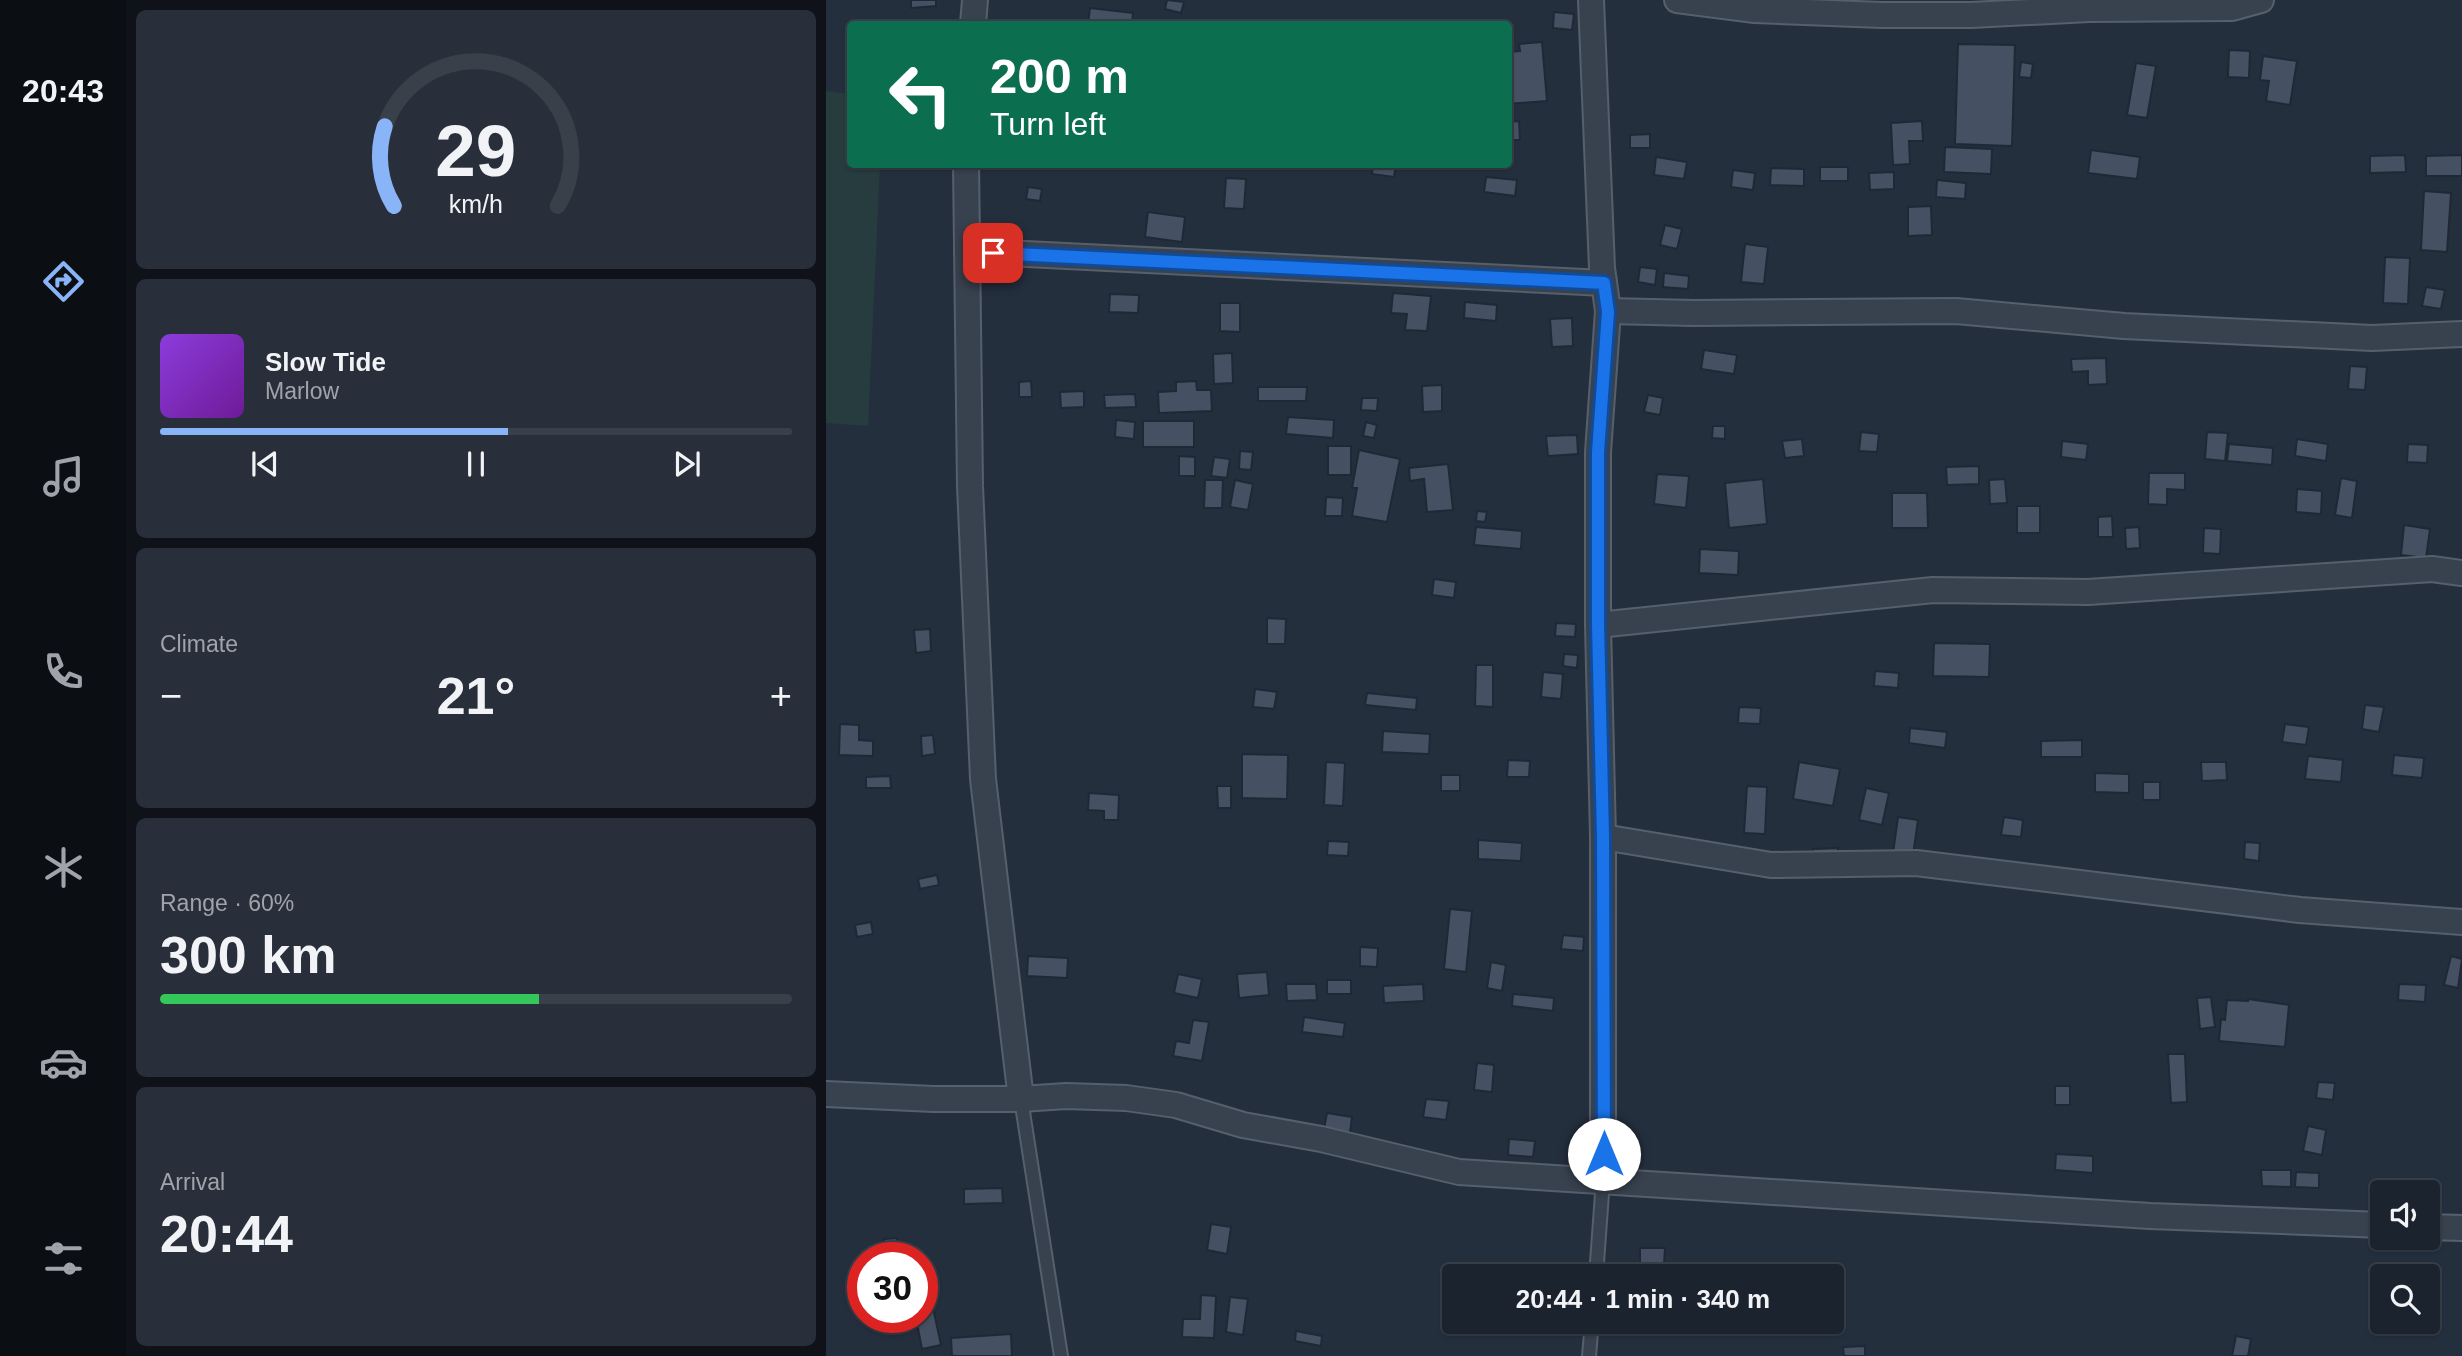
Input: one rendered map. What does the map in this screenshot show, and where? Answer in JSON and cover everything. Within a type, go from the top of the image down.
[{"type":"street","points":[[974,21],[975,0]]},
{"type":"street","points":[[1591,0],[1604,283],[1608,312],[1598,452],[1604,1180]]},
{"type":"street","points":[[1677,0],[1755,10],[1882,15],[1970,15],[2089,4],[2232,8],[2261,0]]},
{"type":"street","points":[[966,168],[970,486],[983,779],[1021,1100]]},
{"type":"street","points":[[967,251],[1604,283]]},
{"type":"street","points":[[1608,312],[1956,311],[2124,326],[2372,338],[2462,334]]},
{"type":"street","points":[[1598,625],[1933,590],[2088,592],[2418,570],[2462,572]]},
{"type":"street","points":[[1603,837],[1771,865],[1916,863],[2300,909],[2462,922]]},
{"type":"street","points":[[826,1094],[933,1099],[1021,1100],[1066,1096],[1126,1098],[1176,1105],[1243,1125],[1321,1139],[1459,1172],[2150,1216],[2370,1225]]},
{"type":"street","points":[[2440,1227],[2462,1228]]},
{"type":"lane","points":[[1021,1100],[1061,1356]]},
{"type":"lane","points":[[1597,1264],[1604,1180]]},
{"type":"lane","points":[[1589,1356],[1591,1334]]},
{"type":"green space","points":[[826,91],[847,94],[847,168],[880,168],[868,426],[826,423]]},
{"type":"building","points":[[911,0],[936,0],[936,6],[911,8]]},
{"type":"building","points":[[1167,0],[1184,2],[1181,13],[1165,9]]},
{"type":"building","points":[[1090,8],[1133,13],[1132,21],[1088,21]]},
{"type":"building","points":[[1554,12],[1574,14],[1572,30],[1553,28]]},
{"type":"building","points":[[1542,42],[1547,101],[1512,104],[1512,52],[1520,51],[1519,44]]},
{"type":"building","points":[[1958,44],[2015,45],[2012,146],[1955,144]]},
{"type":"building","points":[[2229,50],[2250,51],[2249,78],[2228,77]]},
{"type":"building","points":[[2263,56],[2297,61],[2290,105],[2266,101],[2269,81],[2260,80]]},
{"type":"building","points":[[2021,62],[2033,64],[2031,78],[2019,77]]},
{"type":"building","points":[[2136,63],[2156,66],[2147,118],[2127,115]]},
{"type":"building","points":[[1519,121],[1520,140],[1512,140],[1512,122]]},
{"type":"building","points":[[1922,121],[1923,141],[1909,141],[1910,164],[1893,165],[1891,123]]},
{"type":"building","points":[[1650,134],[1650,148],[1630,148],[1630,135]]},
{"type":"building","points":[[1945,147],[1992,149],[1991,174],[1944,172]]},
{"type":"building","points":[[2091,150],[2140,157],[2137,179],[2088,173]]},
{"type":"building","points":[[2405,155],[2406,172],[2370,173],[2370,156]]},
{"type":"building","points":[[2462,155],[2462,176],[2426,176],[2426,156]]},
{"type":"building","points":[[1656,157],[1687,162],[1684,179],[1654,175]]},
{"type":"building","points":[[1820,167],[1848,167],[1848,181],[1820,181]]},
{"type":"building","points":[[1373,168],[1395,168],[1394,177],[1372,174]]},
{"type":"building","points":[[1771,168],[1804,169],[1804,186],[1770,185]]},
{"type":"building","points":[[1733,170],[1755,173],[1753,190],[1731,187]]},
{"type":"building","points":[[1894,172],[1894,189],[1870,190],[1869,173]]},
{"type":"building","points":[[1486,177],[1517,180],[1515,196],[1484,192]]},
{"type":"building","points":[[1226,178],[1246,179],[1244,209],[1224,208]]},
{"type":"building","points":[[1937,180],[1966,183],[1965,199],[1936,197]]},
{"type":"building","points":[[1028,187],[1042,189],[1040,201],[1026,199]]},
{"type":"building","points":[[2424,191],[2451,193],[2447,252],[2421,250]]},
{"type":"building","points":[[1931,206],[1932,235],[1908,236],[1908,207]]},
{"type":"building","points":[[1148,212],[1185,217],[1182,242],[1145,237]]},
{"type":"building","points":[[1665,225],[1682,229],[1677,249],[1660,245]]},
{"type":"building","points":[[1745,244],[1768,247],[1764,284],[1741,282]]},
{"type":"building","points":[[2385,257],[2410,258],[2408,304],[2383,303]]},
{"type":"building","points":[[1640,267],[1657,269],[1655,285],[1638,282]]},
{"type":"building","points":[[1664,273],[1689,276],[1688,289],[1663,287]]},
{"type":"building","points":[[2426,287],[2445,290],[2441,309],[2422,306]]},
{"type":"building","points":[[1393,293],[1431,296],[1427,331],[1405,330],[1407,314],[1391,313]]},
{"type":"building","points":[[1110,294],[1139,295],[1138,313],[1109,312]]},
{"type":"building","points":[[1465,302],[1497,305],[1496,321],[1464,318]]},
{"type":"building","points":[[1220,303],[1240,303],[1240,332],[1220,331]]},
{"type":"building","points":[[1572,318],[1573,346],[1552,347],[1550,319]]},
{"type":"building","points":[[1704,350],[1737,355],[1734,374],[1701,369]]},
{"type":"building","points":[[1232,353],[1233,383],[1214,384],[1213,354]]},
{"type":"building","points":[[2106,358],[2107,384],[2088,385],[2088,371],[2072,372],[2071,359]]},
{"type":"building","points":[[2350,366],[2367,367],[2365,390],[2348,389]]},
{"type":"building","points":[[1031,381],[1032,397],[1019,397],[1019,382]]},
{"type":"building","points":[[1196,381],[1197,390],[1211,390],[1212,411],[1159,413],[1158,392],[1176,391],[1176,382]]},
{"type":"building","points":[[1442,385],[1442,411],[1423,412],[1422,386]]},
{"type":"building","points":[[1258,387],[1307,387],[1306,401],[1258,401]]},
{"type":"building","points":[[1084,391],[1084,407],[1061,408],[1060,392]]},
{"type":"building","points":[[1135,394],[1136,407],[1105,408],[1104,395]]},
{"type":"building","points":[[1648,395],[1663,398],[1660,415],[1644,412]]},
{"type":"building","points":[[1362,398],[1378,398],[1377,411],[1361,410]]},
{"type":"building","points":[[1288,417],[1334,420],[1333,438],[1286,434]]},
{"type":"building","points":[[1116,420],[1135,422],[1134,439],[1115,437]]},
{"type":"building","points":[[1143,421],[1194,421],[1194,447],[1143,447]]},
{"type":"building","points":[[1366,422],[1377,425],[1374,438],[1363,436]]},
{"type":"building","points":[[1713,426],[1725,426],[1725,439],[1712,438]]},
{"type":"building","points":[[1861,432],[1879,434],[1877,452],[1859,451]]},
{"type":"building","points":[[2207,432],[2228,433],[2225,461],[2205,459]]},
{"type":"building","points":[[1577,435],[1578,454],[1548,456],[1546,436]]},
{"type":"building","points":[[1802,439],[1804,456],[1785,458],[1782,441]]},
{"type":"building","points":[[2297,439],[2328,444],[2326,461],[2295,456]]},
{"type":"building","points":[[2062,441],[2088,444],[2086,460],[2061,457]]},
{"type":"building","points":[[2229,444],[2273,448],[2272,465],[2227,461]]},
{"type":"building","points":[[2408,444],[2428,445],[2427,463],[2407,462]]},
{"type":"building","points":[[1328,446],[1351,446],[1351,475],[1328,475]]},
{"type":"building","points":[[1359,450],[1400,459],[1387,522],[1352,516],[1357,488],[1352,488]]},
{"type":"building","points":[[1240,451],[1253,452],[1251,470],[1239,469]]},
{"type":"building","points":[[1179,456],[1195,457],[1195,476],[1179,476]]},
{"type":"building","points":[[1214,457],[1230,459],[1227,478],[1211,476]]},
{"type":"building","points":[[1448,464],[1453,510],[1427,512],[1424,479],[1410,481],[1409,468]]},
{"type":"building","points":[[1979,466],[1979,484],[1947,485],[1946,467]]},
{"type":"building","points":[[2149,473],[2185,473],[2185,490],[2167,489],[2167,505],[2148,504]]},
{"type":"building","points":[[1657,474],[1689,476],[1686,508],[1654,504]]},
{"type":"building","points":[[2341,478],[2357,481],[2352,518],[2335,515]]},
{"type":"building","points":[[1763,479],[1767,524],[1729,528],[1725,483]]},
{"type":"building","points":[[2005,479],[2007,503],[1990,504],[1989,480]]},
{"type":"building","points":[[1205,480],[1223,480],[1222,508],[1204,508]]},
{"type":"building","points":[[1235,480],[1253,484],[1248,510],[1230,507]]},
{"type":"building","points":[[2297,489],[2322,491],[2321,514],[2296,512]]},
{"type":"building","points":[[1892,493],[1927,493],[1928,528],[1892,528]]},
{"type":"building","points":[[1326,497],[1343,498],[1342,516],[1325,516]]},
{"type":"building","points":[[2017,506],[2040,506],[2040,533],[2017,533]]},
{"type":"building","points":[[1477,511],[1487,512],[1485,522],[1476,521]]},
{"type":"building","points":[[2112,516],[2113,537],[2098,537],[2098,517]]},
{"type":"building","points":[[2404,525],[2430,529],[2426,558],[2401,555]]},
{"type":"building","points":[[1476,527],[1522,531],[1521,549],[1474,545]]},
{"type":"building","points":[[2139,527],[2140,548],[2126,549],[2125,528]]},
{"type":"building","points":[[2204,528],[2221,529],[2220,554],[2203,553]]},
{"type":"building","points":[[1700,549],[1739,551],[1738,575],[1699,573]]},
{"type":"building","points":[[1434,579],[1456,582],[1454,598],[1432,595]]},
{"type":"building","points":[[1267,618],[1286,619],[1285,644],[1267,644]]},
{"type":"building","points":[[1556,623],[1576,624],[1575,637],[1555,636]]},
{"type":"building","points":[[930,629],[931,651],[916,653],[914,630]]},
{"type":"building","points":[[1934,643],[1990,644],[1989,677],[1933,676]]},
{"type":"building","points":[[1564,654],[1578,655],[1577,668],[1563,666]]},
{"type":"building","points":[[1476,665],[1493,665],[1493,707],[1475,706]]},
{"type":"building","points":[[1875,671],[1899,673],[1898,688],[1874,686]]},
{"type":"building","points":[[1543,672],[1563,674],[1561,699],[1541,697]]},
{"type":"building","points":[[1255,689],[1277,692],[1274,709],[1253,707]]},
{"type":"building","points":[[1367,693],[1417,698],[1416,710],[1365,705]]},
{"type":"building","points":[[2365,705],[2384,707],[2379,732],[2362,729]]},
{"type":"building","points":[[1739,707],[1761,708],[1760,724],[1738,723]]},
{"type":"building","points":[[840,724],[859,725],[859,740],[873,741],[873,756],[839,755]]},
{"type":"building","points":[[2285,724],[2309,727],[2306,745],[2282,742]]},
{"type":"building","points":[[1910,728],[1947,732],[1945,748],[1909,743]]},
{"type":"building","points":[[1383,731],[1430,734],[1429,754],[1382,752]]},
{"type":"building","points":[[933,735],[935,754],[922,756],[921,736]]},
{"type":"building","points":[[2082,740],[2082,757],[2041,757],[2041,741]]},
{"type":"building","points":[[1242,754],[1288,755],[1287,799],[1242,798]]},
{"type":"building","points":[[2394,755],[2424,758],[2422,778],[2392,775]]},
{"type":"building","points":[[2308,756],[2343,760],[2341,782],[2305,779]]},
{"type":"building","points":[[1508,760],[1530,761],[1529,777],[1507,777]]},
{"type":"building","points":[[1326,762],[1345,763],[1343,806],[1324,805]]},
{"type":"building","points":[[1799,762],[1840,769],[1833,806],[1793,799]]},
{"type":"building","points":[[2201,762],[2226,762],[2227,780],[2202,781]]},
{"type":"building","points":[[2095,773],[2129,774],[2129,793],[2095,792]]},
{"type":"building","points":[[1441,775],[1460,775],[1460,791],[1441,791]]},
{"type":"building","points":[[890,776],[891,788],[866,788],[866,777]]},
{"type":"building","points":[[2143,782],[2160,782],[2160,800],[2143,800]]},
{"type":"building","points":[[1217,786],[1231,786],[1231,808],[1218,808]]},
{"type":"building","points":[[1747,786],[1767,787],[1765,834],[1744,833]]},
{"type":"building","points":[[1866,788],[1889,793],[1882,825],[1859,820]]},
{"type":"building","points":[[1089,793],[1119,795],[1118,820],[1104,820],[1104,811],[1088,810]]},
{"type":"building","points":[[1898,817],[1918,820],[1913,855],[1893,853]]},
{"type":"building","points":[[2004,817],[2023,820],[2021,837],[2001,835]]},
{"type":"building","points":[[1478,840],[1522,843],[1521,861],[1478,859]]},
{"type":"building","points":[[1328,841],[1349,842],[1348,856],[1327,855]]},
{"type":"building","points":[[2245,842],[2260,843],[2259,861],[2244,859]]},
{"type":"building","points":[[1838,848],[1838,858],[1813,859],[1813,849]]},
{"type":"building","points":[[937,875],[939,885],[920,889],[918,879]]},
{"type":"building","points":[[1450,909],[1472,911],[1466,972],[1444,969]]},
{"type":"building","points":[[871,922],[873,934],[857,937],[855,925]]},
{"type":"building","points":[[1563,935],[1584,937],[1583,951],[1561,949]]},
{"type":"building","points":[[1360,947],[1378,948],[1377,967],[1360,966]]},
{"type":"building","points":[[1028,956],[1068,958],[1067,978],[1027,976]]},
{"type":"building","points":[[2451,956],[2462,959],[2458,988],[2444,985]]},
{"type":"building","points":[[1491,962],[1506,965],[1502,991],[1487,988]]},
{"type":"building","points":[[1267,972],[1269,995],[1239,998],[1237,974]]},
{"type":"building","points":[[1178,974],[1202,979],[1198,998],[1174,993]]},
{"type":"building","points":[[1327,980],[1351,980],[1351,994],[1327,994]]},
{"type":"building","points":[[1286,984],[1316,984],[1317,1000],[1287,1001]]},
{"type":"building","points":[[1423,984],[1424,1001],[1384,1003],[1383,986]]},
{"type":"building","points":[[2399,984],[2426,985],[2425,1002],[2398,1000]]},
{"type":"building","points":[[1513,994],[1554,998],[1553,1011],[1512,1006]]},
{"type":"building","points":[[2211,997],[2215,1027],[2200,1029],[2197,998]]},
{"type":"building","points":[[2248,999],[2289,1005],[2285,1047],[2219,1041],[2221,1019],[2225,1020],[2227,1000]]},
{"type":"building","points":[[1304,1017],[1345,1023],[1343,1037],[1302,1032]]},
{"type":"building","points":[[1193,1020],[1209,1022],[1202,1061],[1173,1056],[1176,1041],[1189,1043]]},
{"type":"building","points":[[2168,1054],[2185,1054],[2187,1102],[2171,1103]]},
{"type":"building","points":[[1477,1063],[1494,1065],[1492,1092],[1474,1090]]},
{"type":"building","points":[[2318,1082],[2335,1083],[2333,1100],[2316,1098]]},
{"type":"building","points":[[2055,1086],[2070,1086],[2070,1105],[2055,1105]]},
{"type":"building","points":[[1426,1099],[1449,1101],[1446,1120],[1423,1117]]},
{"type":"building","points":[[1327,1113],[1352,1117],[1350,1133],[1324,1129]]},
{"type":"building","points":[[2308,1126],[2326,1130],[2322,1155],[2303,1151]]},
{"type":"building","points":[[1509,1139],[1535,1141],[1533,1157],[1508,1155]]},
{"type":"building","points":[[2056,1154],[2093,1156],[2093,1173],[2055,1170]]},
{"type":"building","points":[[2261,1170],[2291,1170],[2291,1187],[2262,1186]]},
{"type":"building","points":[[2296,1172],[2319,1173],[2319,1188],[2295,1187]]},
{"type":"building","points":[[1002,1188],[1003,1203],[964,1204],[964,1189]]},
{"type":"building","points":[[1211,1224],[1231,1227],[1227,1254],[1207,1250]]},
{"type":"building","points":[[897,1238],[897,1242],[884,1242],[884,1239]]},
{"type":"building","points":[[1640,1248],[1665,1248],[1664,1264],[1640,1264]]},
{"type":"building","points":[[1201,1295],[1216,1296],[1214,1338],[1182,1337],[1183,1319],[1200,1319]]},
{"type":"building","points":[[1230,1297],[1248,1299],[1243,1335],[1226,1332]]},
{"type":"building","points":[[938,1331],[941,1345],[922,1349],[919,1333]]},
{"type":"building","points":[[1296,1331],[1322,1336],[1321,1346],[1295,1341]]},
{"type":"building","points":[[1011,1334],[1012,1356],[952,1356],[951,1338]]},
{"type":"building","points":[[2236,1336],[2251,1339],[2248,1356],[2232,1356]]},
{"type":"building","points":[[1865,1346],[1865,1356],[1844,1356],[1843,1347]]},
{"type":"route","points":[[993,253],[1604,283],[1608,312],[1598,452],[1598,625],[1603,837],[1604,1154]]}]
